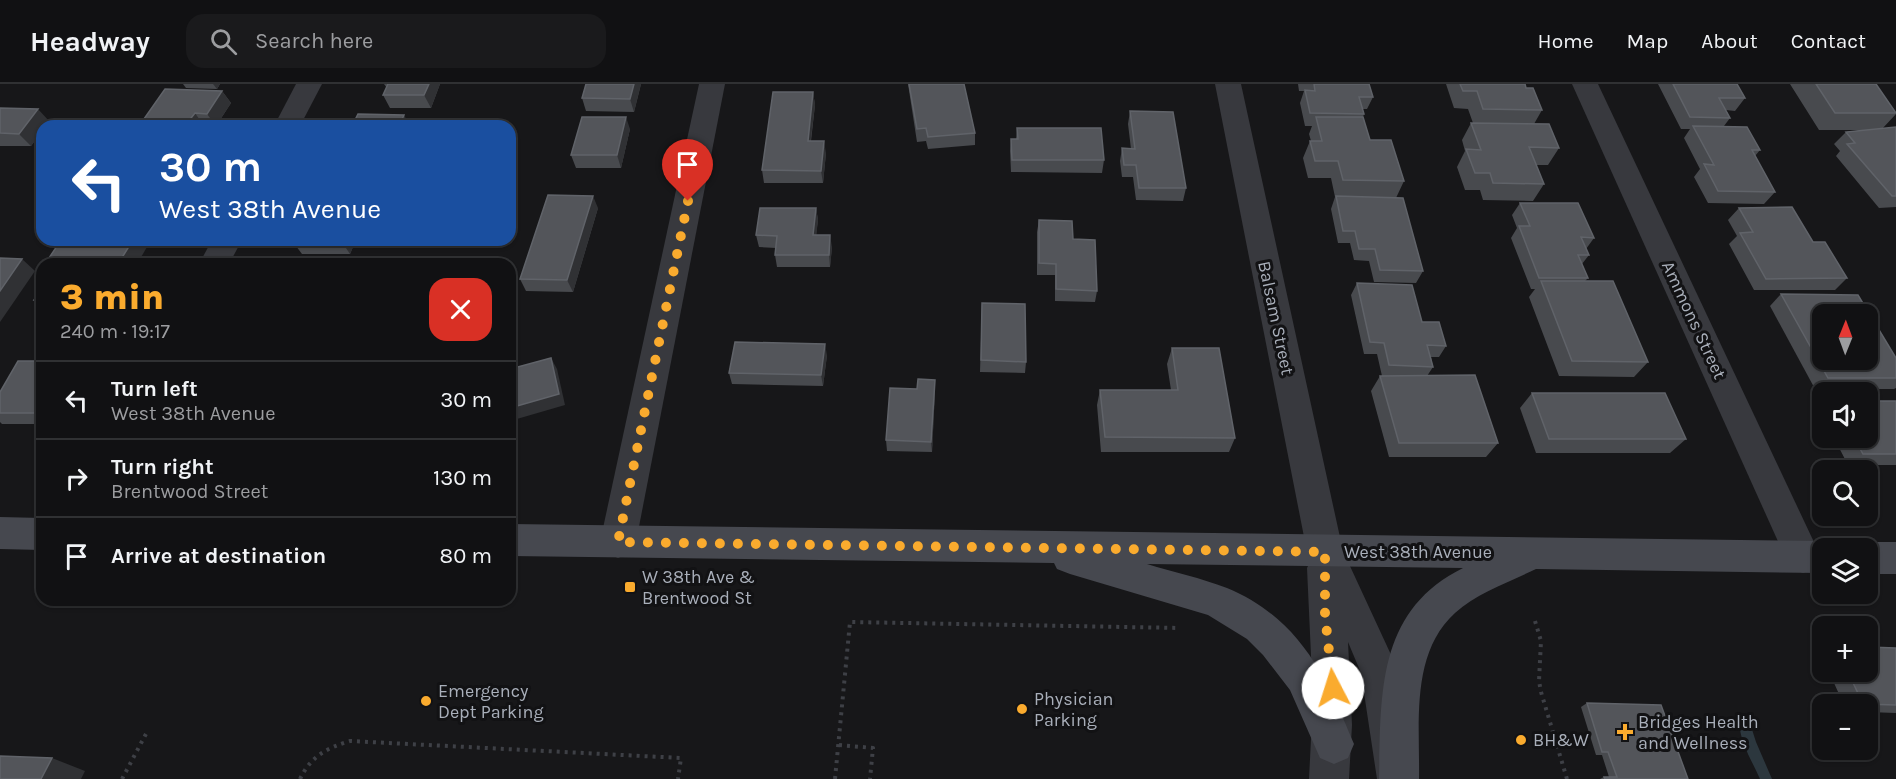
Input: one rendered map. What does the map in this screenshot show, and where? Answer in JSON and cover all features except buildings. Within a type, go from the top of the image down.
[{"type":"main road","points":[[0,533],[36,534]]},
{"type":"main road","name":"West 38th Avenue","points":[[516,540],[1812,557]]},
{"type":"main road","points":[[1028,546],[1188,591],[1235,610],[1254,622],[1277,643],[1302,673],[1331,761]]},
{"type":"main road","points":[[1398,779],[1406,663],[1416,634],[1426,616],[1458,589],[1533,553]]},
{"type":"main road","points":[[1878,558],[1896,558]]},
{"type":"street","points":[[290,120],[309,84]]},
{"type":"street","points":[[618,542],[712,84]]},
{"type":"street","name":"Balsam Street","points":[[1228,84],[1325,552]]},
{"type":"street","name":"Ammons Street","points":[[1585,84],[1812,555]]},
{"type":"street","points":[[1325,552],[1325,615],[1334,706],[1331,761]]},
{"type":"street","points":[[1325,552],[1380,672],[1398,779]]},
{"type":"path","points":[[1535,621],[1541,641],[1539,681],[1541,692],[1567,779]]},
{"type":"path","points":[[835,779],[850,622],[1188,628]]},
{"type":"path","points":[[122,779],[147,732]]},
{"type":"path","points":[[300,779],[305,767],[324,748],[350,741],[681,758],[678,779]]},
{"type":"path","points":[[839,745],[873,748],[870,779]]},
{"type":"waterway","points":[[1745,724],[1750,743],[1766,779]]},
{"type":"place","name":"W 38th Ave & Brentwood St","points":[[630,587]]},
{"type":"place","name":"Emergency Dept Parking","points":[[426,701]]},
{"type":"place","name":"Physician Parking","points":[[1022,709]]},
{"type":"place","name":"Bridges Health and Wellness","points":[[1625,732]]},
{"type":"place","name":"BH&W","points":[[1521,740]]},
{"type":"route","points":[[688,201],[618,542],[1325,552],[1325,615],[1333,688]]}]
